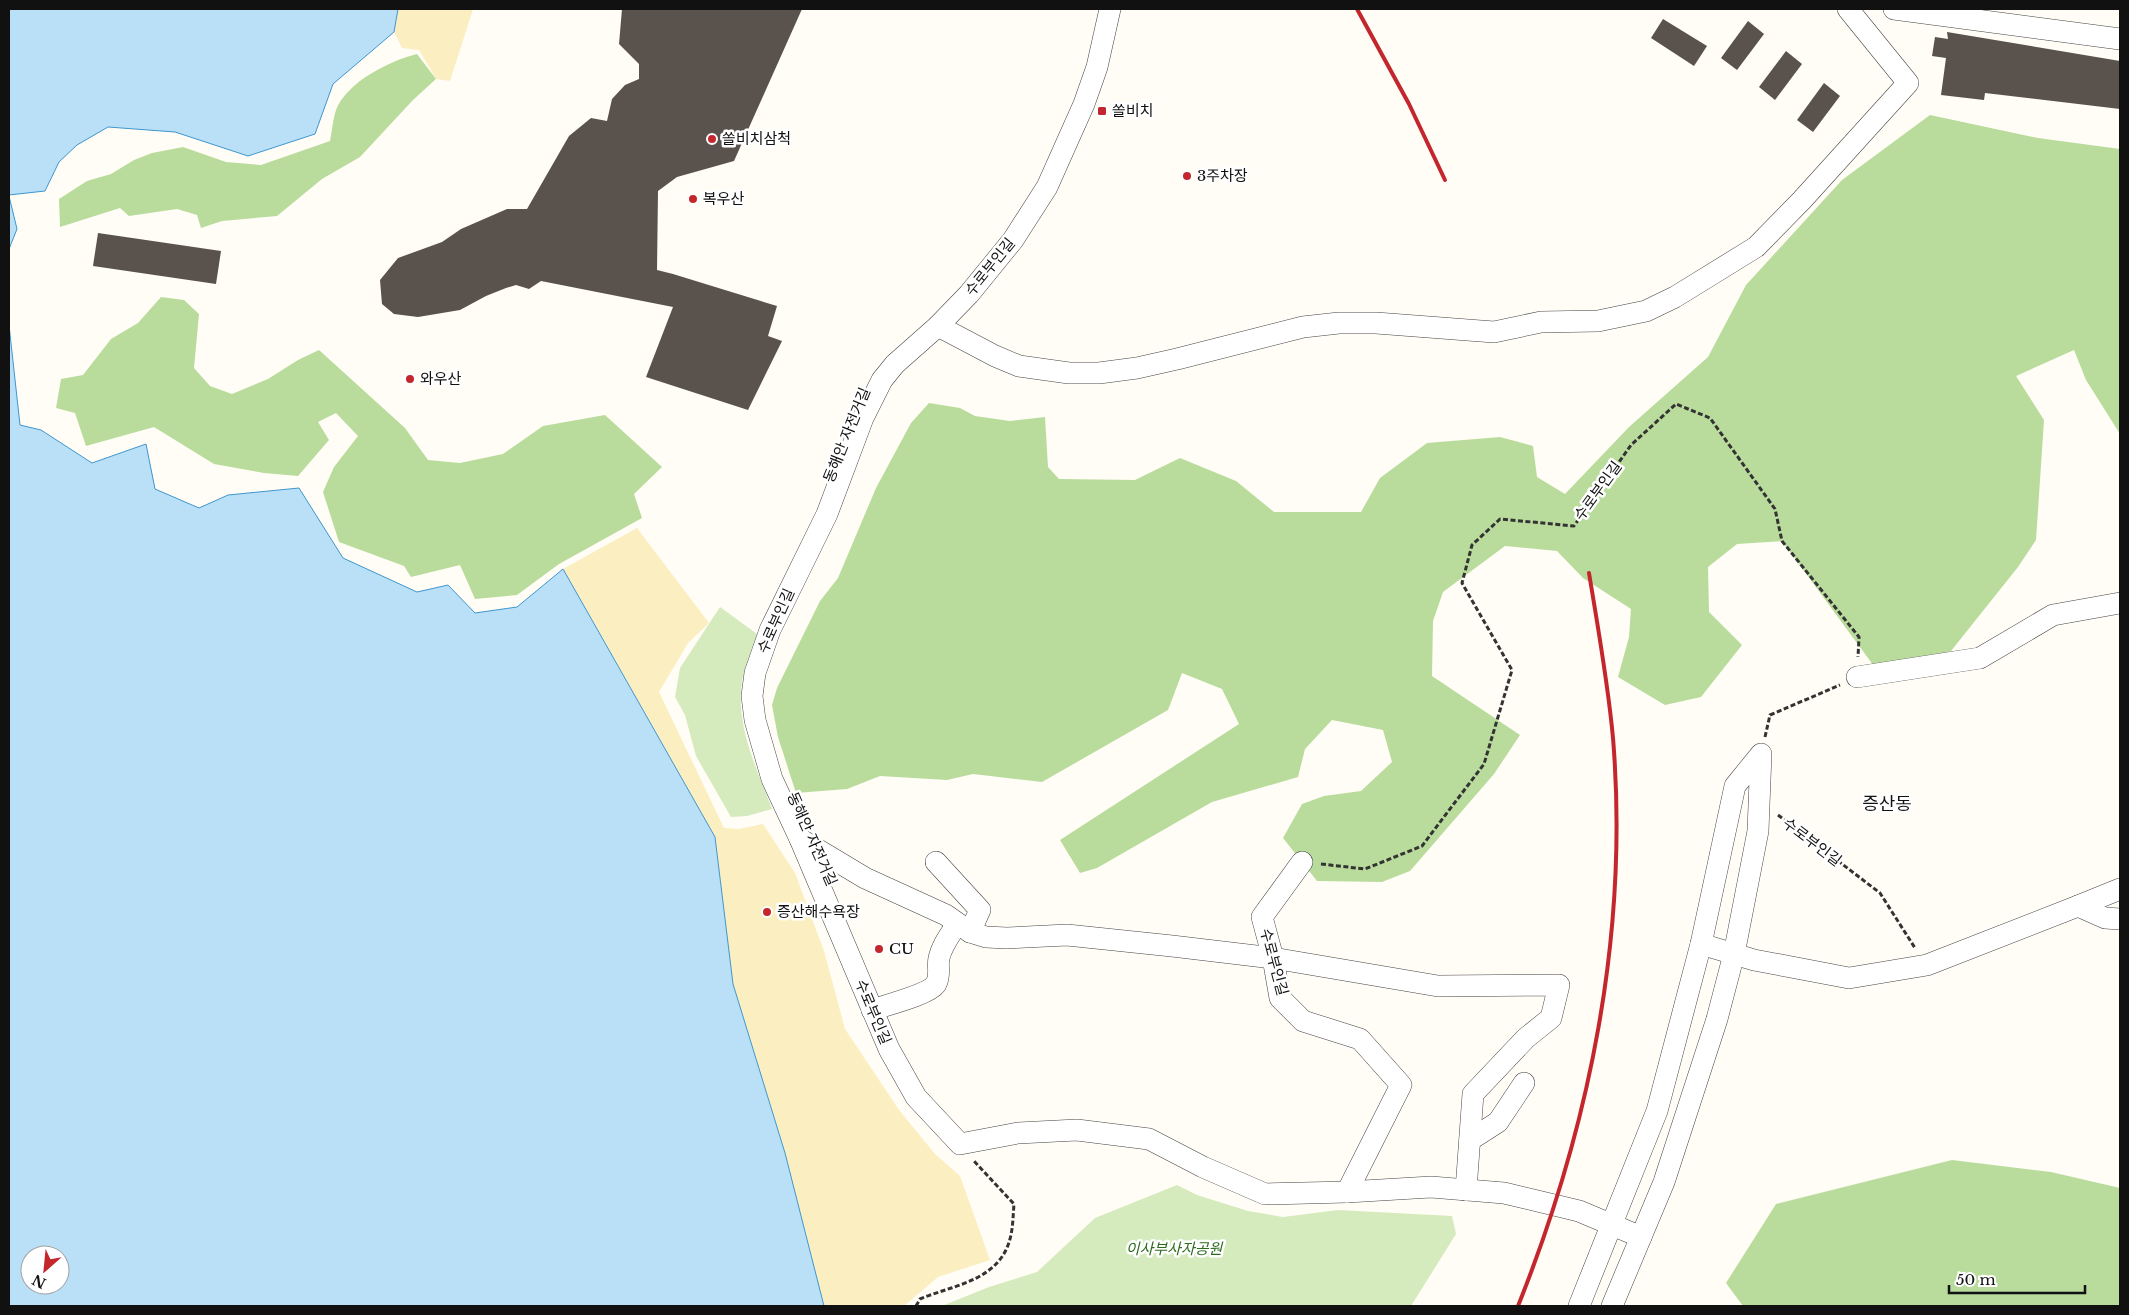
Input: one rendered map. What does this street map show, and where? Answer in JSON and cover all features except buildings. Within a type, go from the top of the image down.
[{"type":"street","name":"수로부인길","points":[[960,1144],[916,1097],[889,1049],[872,1010],[800,839],[772,779],[755,720],[752,696],[755,673],[770,630],[827,514],[872,398],[895,364],[938,326],[992,267],[1013,240],[1047,187],[1084,104],[1097,67],[1110,9]]},
{"type":"street","points":[[938,326],[995,356],[1019,366],[1043,371],[1099,373],[1137,368],[1303,327],[1330,324],[1376,323],[1494,332],[1541,322],[1598,321],[1646,311],[1675,298],[1756,247],[1802,200],[1908,83],[1848,9]]},
{"type":"street","points":[[1894,9],[2120,39]]},
{"type":"street","points":[[1857,677],[1980,658],[2053,615],[2120,604]]},
{"type":"street","points":[[1579,1306],[1657,1111],[1701,944],[1735,786],[1761,754]]},
{"type":"street","points":[[1612,1306],[1664,1182],[1717,1019],[1734,954],[1758,831],[1761,754]]},
{"type":"street","points":[[800,839],[865,878],[946,915],[963,928],[986,937],[1007,938],[1067,935],[1273,958],[1438,986],[1559,985],[1551,1018],[1526,1038],[1473,1094],[1466,1190]]},
{"type":"street","points":[[872,1010],[923,993],[935,986],[940,975],[939,960],[942,948],[980,910],[936,862]]},
{"type":"street","name":"수로부인길","points":[[1302,862],[1262,917],[1273,958],[1280,998],[1303,1021],[1360,1039],[1401,1085],[1347,1192]]},
{"type":"street","points":[[1701,944],[1754,960],[1848,978],[1927,965],[2120,889]]},
{"type":"street","points":[[2078,906],[2105,918],[2120,919]]},
{"type":"street","points":[[1470,1140],[1498,1122],[1524,1083]]},
{"type":"street","points":[[960,1144],[1018,1133],[1077,1130],[1149,1139],[1203,1167],[1265,1194],[1431,1187],[1504,1193],[1579,1210],[1641,1237]]},
{"type":"path","name":"수로부인길","points":[[1302,862],[1366,869],[1422,846],[1484,764],[1512,670],[1462,583],[1472,545],[1500,519],[1574,526],[1631,445],[1676,404],[1710,418],[1775,509],[1782,541],[1859,637],[1857,677]]},
{"type":"path","points":[[1761,754],[1770,715],[1857,677]]},
{"type":"path","name":"수로부인길","points":[[1776,808],[1779,817],[1880,893],[1927,965]]},
{"type":"path","points":[[916,1306],[920,1299],[972,1281],[997,1266],[1010,1240],[1014,1204],[960,1144]]},
{"type":"green space","points":[[417,54],[436,79],[413,100],[360,157],[322,179],[277,216],[222,221],[201,228],[197,215],[177,209],[129,216],[120,208],[60,227],[59,199],[87,181],[111,174],[134,160],[152,153],[183,147],[226,162],[261,165],[330,141],[336,110],[349,90],[382,67]]},
{"type":"green space","points":[[1930,115],[2038,138],[2120,149],[2120,434],[2086,380],[2074,350],[2016,376],[2044,420],[2036,540],[2018,567],[1951,651],[1879,673],[1782,541],[1737,544],[1708,567],[1709,612],[1742,645],[1701,697],[1665,705],[1618,677],[1629,637],[1631,609],[1583,578],[1557,551],[1505,546],[1443,592],[1433,621],[1432,676],[1520,735],[1494,774],[1410,871],[1382,882],[1317,881],[1283,838],[1302,804],[1324,796],[1361,791],[1392,762],[1383,730],[1332,720],[1305,749],[1298,777],[1212,802],[1097,868],[1080,873],[1060,840],[1239,724],[1222,689],[1182,673],[1168,710],[1042,782],[973,774],[947,780],[880,776],[847,789],[796,793],[778,737],[772,705],[777,688],[820,601],[838,578],[876,488],[911,423],[929,403],[960,408],[975,416],[1010,421],[1045,417],[1048,467],[1059,479],[1135,480],[1180,458],[1236,481],[1274,512],[1361,512],[1380,478],[1427,443],[1500,437],[1533,446],[1537,477],[1565,494],[1629,427],[1708,357],[1746,285],[1842,180]]},
{"type":"green space","points":[[161,297],[184,300],[199,314],[194,368],[210,386],[232,394],[268,379],[298,360],[319,350],[405,428],[428,460],[460,463],[503,454],[543,426],[605,415],[662,467],[634,494],[642,518],[559,564],[517,595],[475,599],[460,565],[411,577],[404,566],[339,542],[323,492],[334,467],[358,436],[336,413],[318,422],[329,440],[298,476],[264,473],[214,464],[154,427],[86,446],[75,413],[56,408],[61,379],[83,375],[111,339],[138,323]]},
{"type":"green space","points":[[720,607],[757,634],[743,676],[741,705],[750,751],[772,809],[747,816],[731,817],[696,756],[685,715],[675,697],[680,668]]},
{"type":"green space","points":[[1952,1160],[2051,1172],[2120,1188],[2120,1306],[1743,1306],[1726,1283],[1776,1204]]},
{"type":"green space","name":"이사부사자공원","points":[[1177,1185],[1197,1195],[1248,1211],[1283,1217],[1338,1210],[1452,1216],[1456,1234],[1411,1306],[942,1306],[989,1287],[1037,1272],[1095,1218]]},
{"type":"sand","points":[[398,9],[473,9],[450,81],[436,79],[419,50],[402,48],[394,32]]},
{"type":"sand","name":"증산해수욕장","points":[[637,528],[709,623],[688,643],[659,692],[724,828],[739,829],[763,824],[795,873],[824,951],[845,1029],[899,1110],[935,1154],[960,1176],[990,1260],[938,1277],[904,1306],[824,1306],[785,1153],[733,984],[715,837],[563,569]]},
{"type":"water","points":[[9,9],[398,9],[394,32],[333,84],[315,134],[248,156],[175,132],[108,127],[77,145],[59,162],[45,191],[9,195]]},
{"type":"water","points":[[9,196],[17,229],[9,249]]},
{"type":"water","points":[[9,325],[20,425],[41,430],[92,463],[146,444],[155,489],[199,508],[228,495],[299,488],[343,558],[417,592],[448,585],[475,613],[517,607],[563,569],[715,837],[733,984],[785,1153],[824,1306],[9,1306]]},
{"type":"railway","points":[[1357,9],[1409,104],[1445,180]]},
{"type":"railway","points":[[1518,1306],[1543,1238],[1565,1169],[1584,1098],[1609,956],[1615,883],[1616,811],[1613,738],[1606,676],[1589,573]]},
{"type":"place","name":"쏠비치","points":[[1102,111]]},
{"type":"place","name":"쏠비치삼척","points":[[712,139]]},
{"type":"place","name":"3주차장","points":[[1187,176]]},
{"type":"place","name":"복우산","points":[[693,199]]},
{"type":"place","name":"와우산","points":[[410,379]]},
{"type":"place","name":"증산해수욕장","points":[[767,912]]},
{"type":"place","name":"CU","points":[[879,949]]},
{"type":"district","name":"증산동","points":[[1887,804]]}]
